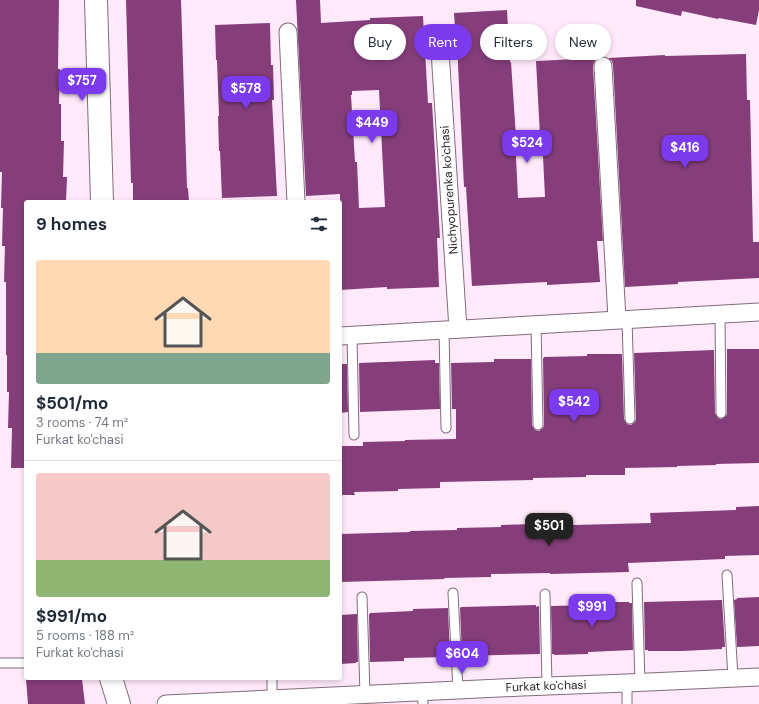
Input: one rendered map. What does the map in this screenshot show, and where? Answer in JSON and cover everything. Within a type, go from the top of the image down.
[{"type":"street","points":[[96,0],[102,200]]},
{"type":"street","points":[[288,32],[296,200]]},
{"type":"street","name":"Nichyopurenka ko'chasi","points":[[440,60],[451,329]]},
{"type":"street","points":[[603,66],[622,319]]},
{"type":"street","points":[[346,335],[759,312]]},
{"type":"street","name":"Furkat ko'chasi","points":[[166,704],[365,694],[423,698],[458,690],[759,677]]},
{"type":"street","points":[[112,680],[119,704]]},
{"type":"lane","points":[[720,314],[721,413]]},
{"type":"lane","points":[[622,319],[630,419]]},
{"type":"lane","points":[[536,324],[538,425]]},
{"type":"lane","points":[[446,428],[451,329]]},
{"type":"lane","points":[[346,335],[354,435]]},
{"type":"lane","points":[[728,576],[733,678]]},
{"type":"lane","points":[[627,704],[633,683],[637,584]]},
{"type":"lane","points":[[452,593],[458,690]]},
{"type":"lane","points":[[545,594],[547,686]]},
{"type":"lane","points":[[362,597],[365,694]]},
{"type":"lane","points":[[0,663],[24,663]]},
{"type":"lane","points":[[272,680],[272,699]]},
{"type":"building","points":[[0,0],[59,0],[59,104],[61,104],[61,141],[64,141],[63,177],[67,177],[66,200],[24,200],[24,468],[11,468],[12,428],[8,428],[9,392],[7,392],[6,282],[4,282],[5,246],[2,246],[3,208],[1,208],[2,172],[0,172]]},
{"type":"building","points":[[126,0],[181,0],[187,188],[189,200],[133,200],[133,183],[131,183]]},
{"type":"building","points":[[296,0],[320,0],[321,23],[370,20],[370,18],[423,16],[423,24],[414,24],[414,60],[426,60],[428,103],[432,103],[440,238],[437,238],[439,287],[387,289],[387,287],[342,290],[342,200],[340,200],[340,194],[306,196]],"holes":[[[379,90],[385,207],[359,208],[357,162],[355,162],[352,91]]]},
{"type":"building","points":[[636,0],[759,0],[759,10],[756,25],[682,11],[681,16],[636,6]]},
{"type":"building","points":[[507,10],[508,24],[480,24],[480,60],[510,60],[511,62],[518,198],[545,197],[536,61],[596,60],[593,67],[603,241],[597,241],[600,282],[547,285],[547,282],[472,286],[466,187],[464,187],[458,60],[472,60],[472,24],[455,24],[454,13]]},
{"type":"building","points":[[270,23],[271,65],[273,65],[274,100],[272,100],[277,196],[222,198],[215,25]]},
{"type":"building","points":[[746,54],[747,100],[750,100],[753,242],[759,242],[759,278],[678,282],[678,284],[625,287],[613,65],[611,58]]},
{"type":"building","points":[[727,349],[759,349],[759,463],[625,468],[625,475],[586,475],[586,477],[533,478],[533,480],[440,482],[440,488],[354,492],[355,495],[342,495],[342,446],[363,446],[363,442],[456,439],[456,409],[452,409],[451,363],[494,362],[494,359],[531,359],[532,425],[535,430],[539,431],[544,425],[544,357],[587,356],[587,354],[622,354],[624,419],[627,424],[631,425],[636,419],[634,353],[714,350],[715,413],[718,418],[721,419],[726,416]]},
{"type":"building","points":[[435,360],[435,363],[439,363],[440,409],[360,412],[359,363]]},
{"type":"building","points":[[342,364],[347,364],[348,412],[342,413]]},
{"type":"building","points":[[759,506],[759,555],[725,556],[725,559],[628,563],[629,572],[491,574],[491,577],[342,582],[342,534],[457,530],[457,528],[501,527],[501,525],[535,524],[535,526],[651,523],[650,513],[736,510],[736,507]]},
{"type":"building","points":[[759,597],[759,646],[737,647],[734,600],[737,598]]},
{"type":"building","points":[[722,600],[725,647],[722,647],[722,649],[682,651],[645,650],[644,602]]},
{"type":"building","points":[[596,602],[632,603],[633,650],[588,652],[588,654],[552,654],[551,606],[596,605]]},
{"type":"building","points":[[536,605],[536,607],[539,606],[540,654],[462,656],[461,607]]},
{"type":"building","points":[[448,608],[450,656],[404,658],[404,661],[370,662],[370,613],[413,611],[413,609]]},
{"type":"building","points":[[357,614],[358,662],[356,663],[342,664],[342,615]]},
{"type":"building","points":[[26,680],[82,680],[85,704],[28,704]]}]
